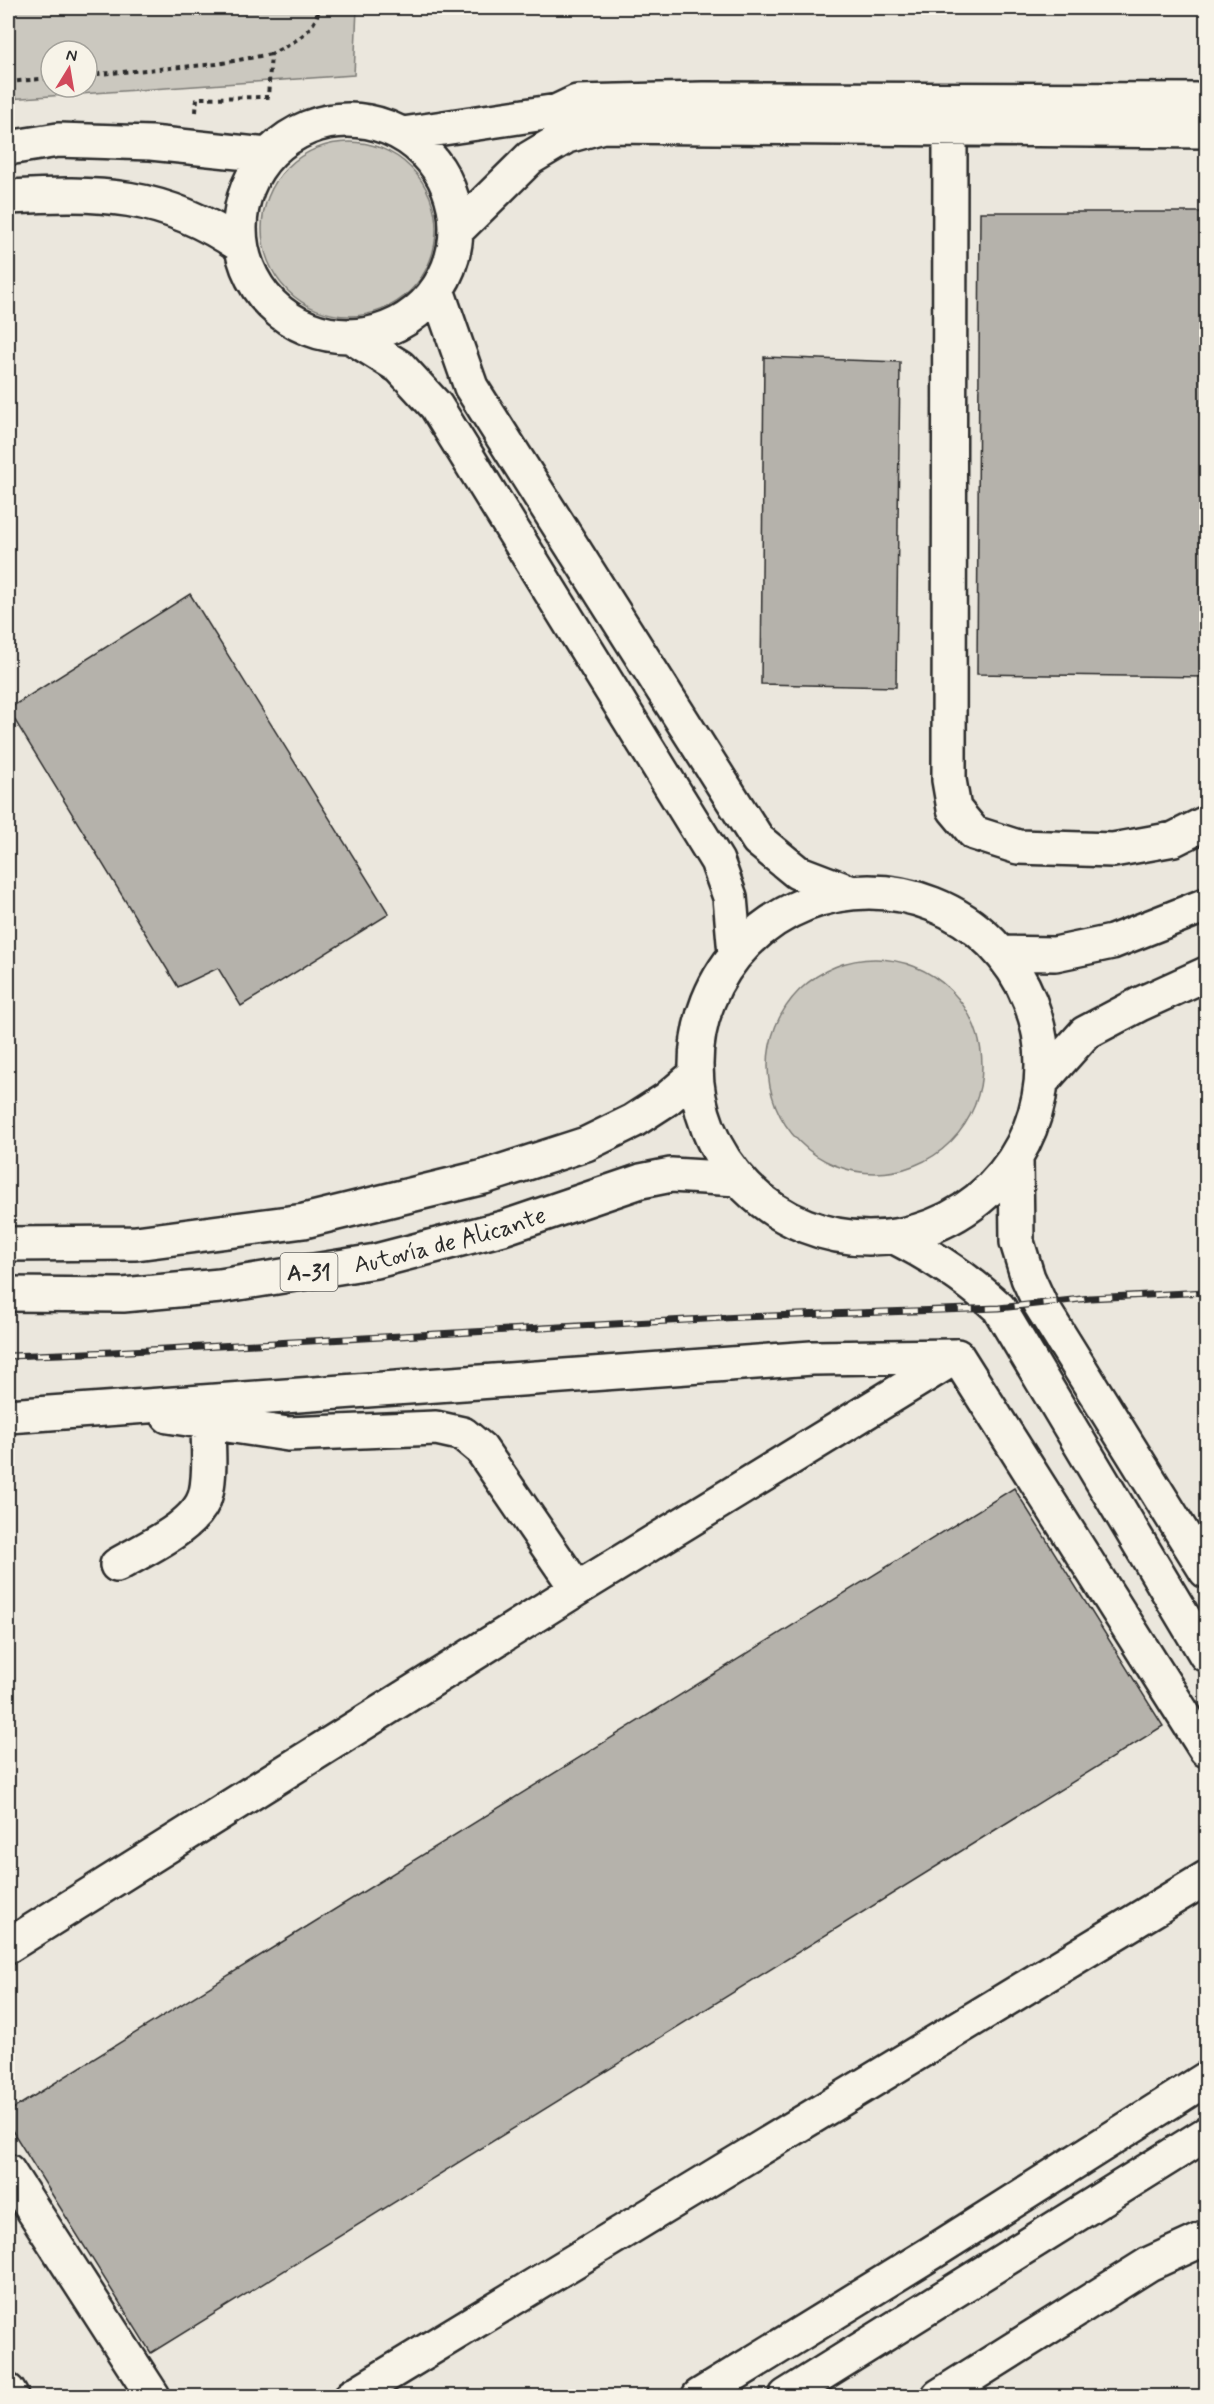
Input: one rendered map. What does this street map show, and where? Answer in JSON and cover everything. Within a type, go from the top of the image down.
[{"type":"main road","points":[[403,134],[558,111],[578,102],[692,99],[1206,100]]},
{"type":"main road","points":[[558,111],[603,126]]},
{"type":"main road","points":[[356,120],[380,124],[403,134],[432,159],[451,192],[457,230],[454,251],[447,271],[436,290],[420,309],[399,323],[375,332],[350,336],[325,333],[302,325],[280,312],[254,282],[241,246],[239,222],[243,198],[253,175],[267,155],[286,139],[308,127],[331,121],[356,120]]},
{"type":"main road","points":[[457,230],[530,158],[567,136],[603,126],[1206,131]]},
{"type":"main road","points":[[950,130],[949,780],[954,809],[974,832],[1018,847],[1113,849],[1174,839],[1206,823]]},
{"type":"main road","points":[[8,148],[58,140],[151,143],[267,155]]},
{"type":"main road","points":[[8,197],[92,195],[134,199],[174,209],[221,232],[241,246]]},
{"type":"main road","points":[[436,290],[471,387],[758,840],[797,872],[852,892],[907,896],[958,916],[1001,953],[1026,991],[1040,1034],[1043,1080],[1038,1107],[1029,1133],[1016,1158],[984,1196],[943,1222],[895,1237],[837,1236],[783,1216],[738,1179],[708,1131],[695,1075],[698,1032],[712,990],[735,954],[768,924],[778,918],[808,903],[852,892]]},
{"type":"main road","points":[[350,336],[400,367],[436,406],[717,861],[730,897],[735,954]]},
{"type":"main road","points":[[1001,953],[1054,954],[1112,942],[1206,905]]},
{"type":"main road","points":[[1043,1080],[1085,1033],[1206,975]]},
{"type":"main road","name":"Autovía de Alicante","points":[[8,1244],[136,1243],[304,1221],[484,1177],[586,1144],[633,1120],[666,1099],[695,1075]]},
{"type":"main road","points":[[1016,1158],[1017,1242],[1028,1278],[1040,1304],[1206,1571]]},
{"type":"main road","name":"Autovía de Alicante","points":[[8,1294],[123,1295],[220,1286],[376,1261],[503,1228],[602,1193],[671,1175],[738,1179]]},
{"type":"main road","points":[[895,1237],[937,1259],[972,1283],[999,1308],[1206,1654]]},
{"type":"main road","points":[[8,1416],[812,1358],[957,1356]]},
{"type":"main road","points":[[8,1946],[577,1589],[957,1356]]},
{"type":"main road","points":[[957,1356],[1197,1713],[1206,1750]]},
{"type":"main road","points":[[110,1407],[288,1434],[436,1428],[463,1434],[482,1449],[577,1589]]},
{"type":"main road","points":[[117,1565],[188,1522],[200,1509],[206,1494],[208,1478],[208,1422]]},
{"type":"main road","points":[[352,2397],[1206,1878]]},
{"type":"main road","points":[[699,2397],[944,2246],[1206,2079]]},
{"type":"main road","points":[[786,2397],[1206,2134]]},
{"type":"main road","points":[[8,2171],[153,2397]]},
{"type":"main road","points":[[939,2397],[1149,2264],[1206,2238]]},
{"type":"main road","points":[[8,2391],[11,2397]]},
{"type":"path","points":[[99,74],[217,64],[271,54],[302,38],[317,18],[319,8]]},
{"type":"path","points":[[192,148],[197,98],[267,97],[271,54]]},
{"type":"path","points":[[8,82],[39,79]]},
{"type":"shaded area","points":[[8,8],[357,8],[354,75],[99,93],[99,39],[39,39],[39,97],[8,99]]},
{"type":"shaded area","points":[[349,142],[382,149],[411,167],[429,196],[436,229],[429,262],[411,291],[382,309],[349,316],[316,309],[287,291],[269,262],[262,229],[269,196],[287,167],[316,149]]},
{"type":"shaded area","points":[[875,959],[896,961],[916,967],[934,977],[957,998],[974,1025],[980,1045],[982,1066],[980,1087],[974,1107],[964,1125],[943,1148],[916,1165],[896,1171],[875,1173],[854,1171],[834,1165],[816,1155],[793,1134],[776,1107],[770,1087],[768,1066],[770,1045],[776,1025],[786,1007],[807,984],[834,967],[854,961]]},
{"type":"building","points":[[980,212],[1206,212],[1206,677],[977,674]]},
{"type":"building","points":[[764,357],[900,362],[896,687],[761,684]]},
{"type":"building","points":[[190,594],[389,914],[241,1006],[218,968],[178,987],[8,709]]},
{"type":"building","points":[[1014,1488],[1163,1726],[151,2353],[8,2124],[8,2112]]},
{"type":"railway","points":[[8,1356],[741,1317],[999,1308],[1090,1298],[1206,1292]]}]
